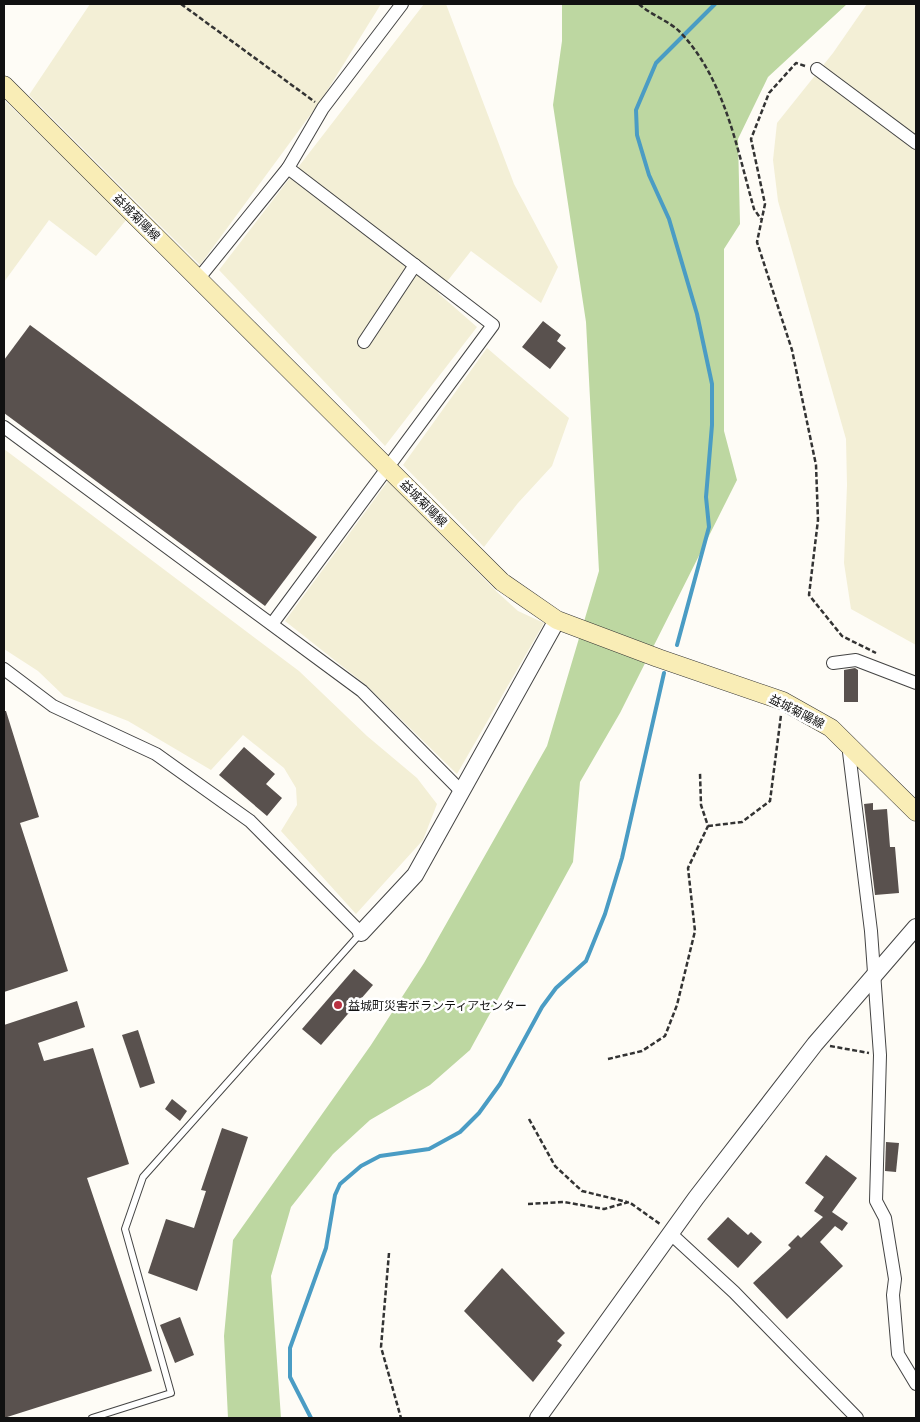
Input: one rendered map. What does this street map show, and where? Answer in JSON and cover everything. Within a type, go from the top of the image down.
[{"type":"main road","name":"益城菊陽線","points":[[4,85],[502,582],[557,620],[658,658],[783,701],[831,728],[916,812]]},
{"type":"street","points":[[198,278],[288,168],[323,108],[402,4]]},
{"type":"street","points":[[816,69],[916,143]]},
{"type":"street","points":[[272,624],[493,324],[288,168]]},
{"type":"street","points":[[364,342],[415,265]]},
{"type":"street","points":[[4,427],[362,691],[461,791]]},
{"type":"street","points":[[4,669],[53,706],[156,754],[250,821],[361,933],[415,875],[557,620]]},
{"type":"street","points":[[833,663],[856,660],[916,683]]},
{"type":"street","points":[[848,743],[874,974],[880,1054],[876,1201],[885,1218],[895,1279],[894,1295],[898,1354],[916,1384]]},
{"type":"street","points":[[538,1418],[671,1234],[815,1044],[916,927]]},
{"type":"street","points":[[671,1234],[734,1292],[857,1418]]},
{"type":"lane","points":[[92,1418],[171,1393],[125,1229],[143,1177],[361,933]]},
{"type":"path","points":[[180,4],[323,108]]},
{"type":"path","points":[[639,4],[679,31],[699,54],[718,90],[754,209],[761,220]]},
{"type":"path","points":[[816,69],[796,63],[769,93],[751,139],[765,204],[757,242],[792,350],[816,465],[818,520],[809,595],[842,636],[878,654]]},
{"type":"path","points":[[708,826],[742,822],[770,801],[783,701]]},
{"type":"path","points":[[608,1059],[642,1051],[665,1036],[677,1005],[695,931],[688,868],[708,826],[701,805],[700,773]]},
{"type":"path","points":[[815,1044],[880,1054]]},
{"type":"path","points":[[529,1119],[555,1166],[582,1191],[629,1202],[657,1221],[671,1234]]},
{"type":"path","points":[[528,1204],[564,1202],[604,1209],[629,1202]]},
{"type":"path","points":[[389,1253],[381,1347],[401,1418]]},
{"type":"shaded area","points":[[90,4],[381,4],[322,99],[200,265],[29,95]]},
{"type":"shaded area","points":[[424,4],[446,4],[514,184],[558,267],[541,303],[471,251],[438,293],[477,327],[385,446],[219,270]]},
{"type":"shaded area","points":[[867,4],[916,4],[916,645],[851,609],[844,563],[847,485],[846,439],[778,201],[773,160],[777,123],[833,53]]},
{"type":"shaded area","points":[[4,100],[127,219],[96,256],[49,220],[4,282]]},
{"type":"shaded area","points":[[487,348],[569,418],[552,466],[518,503],[484,547],[403,465]]},
{"type":"shaded area","points":[[4,449],[299,671],[367,736],[417,778],[437,804],[423,840],[356,914],[281,831],[297,805],[296,788],[284,768],[243,735],[211,770],[128,721],[64,696],[38,671],[4,649]]},
{"type":"shaded area","points":[[388,481],[497,592],[518,611],[544,623],[457,774],[366,685],[285,621]]},
{"type":"green space","points":[[562,4],[847,4],[768,77],[738,139],[740,224],[724,249],[724,431],[737,480],[620,713],[580,782],[573,862],[470,1050],[430,1085],[370,1120],[333,1154],[291,1207],[271,1276],[281,1418],[228,1418],[224,1336],[233,1240],[371,1045],[424,963],[547,746],[599,571],[586,322],[553,105],[562,41]]},
{"type":"building","points":[[543,321],[561,335],[557,341],[566,348],[550,369],[522,347]]},
{"type":"building","points":[[30,325],[317,537],[265,606],[4,413],[4,360]]},
{"type":"building","points":[[855,668],[858,670],[858,702],[844,702],[844,670]]},
{"type":"building","points":[[4,711],[6,711],[39,817],[20,823],[68,971],[4,992]]},
{"type":"building","points":[[244,747],[275,774],[266,784],[282,798],[267,816],[219,775]]},
{"type":"building","points":[[873,803],[873,810],[887,809],[890,847],[895,847],[899,893],[875,895],[864,804]]},
{"type":"building","points":[[354,969],[373,985],[321,1045],[302,1029]]},
{"type":"building","points":[[77,1001],[85,1027],[38,1043],[44,1061],[93,1048],[129,1164],[87,1178],[152,1371],[4,1418],[4,1025]]},
{"type":"building","points":[[138,1030],[155,1083],[140,1088],[122,1035]]},
{"type":"building","points":[[172,1099],[187,1111],[180,1121],[165,1109]]},
{"type":"building","points":[[222,1128],[248,1137],[197,1291],[148,1273],[166,1219],[194,1228],[206,1191],[201,1190]]},
{"type":"building","points":[[886,1142],[899,1143],[896,1172],[885,1171]]},
{"type":"building","points":[[826,1155],[857,1178],[832,1212],[848,1223],[842,1231],[835,1226],[820,1242],[843,1266],[787,1319],[753,1283],[791,1248],[788,1245],[798,1235],[801,1238],[823,1217],[814,1211],[824,1197],[805,1183]]},
{"type":"building","points":[[728,1217],[748,1235],[751,1232],[762,1242],[738,1268],[707,1239]]},
{"type":"building","points":[[502,1268],[565,1333],[557,1341],[562,1345],[533,1382],[464,1311]]},
{"type":"building","points":[[180,1317],[194,1355],[175,1363],[160,1325]]},
{"type":"waterway","points":[[677,645],[709,527],[706,497],[712,425],[712,384],[697,314],[669,219],[649,175],[637,135],[636,110],[656,63],[715,4]]},
{"type":"waterway","points":[[311,1418],[290,1377],[290,1348],[326,1248],[335,1195],[340,1184],[361,1166],[380,1156],[429,1149],[460,1132],[479,1113],[500,1084],[542,1007],[556,988],[586,961],[605,914],[622,858],[664,673]]},
{"type":"place","name":"益城町災害ボランティアセンター","points":[[338,1005]]}]
